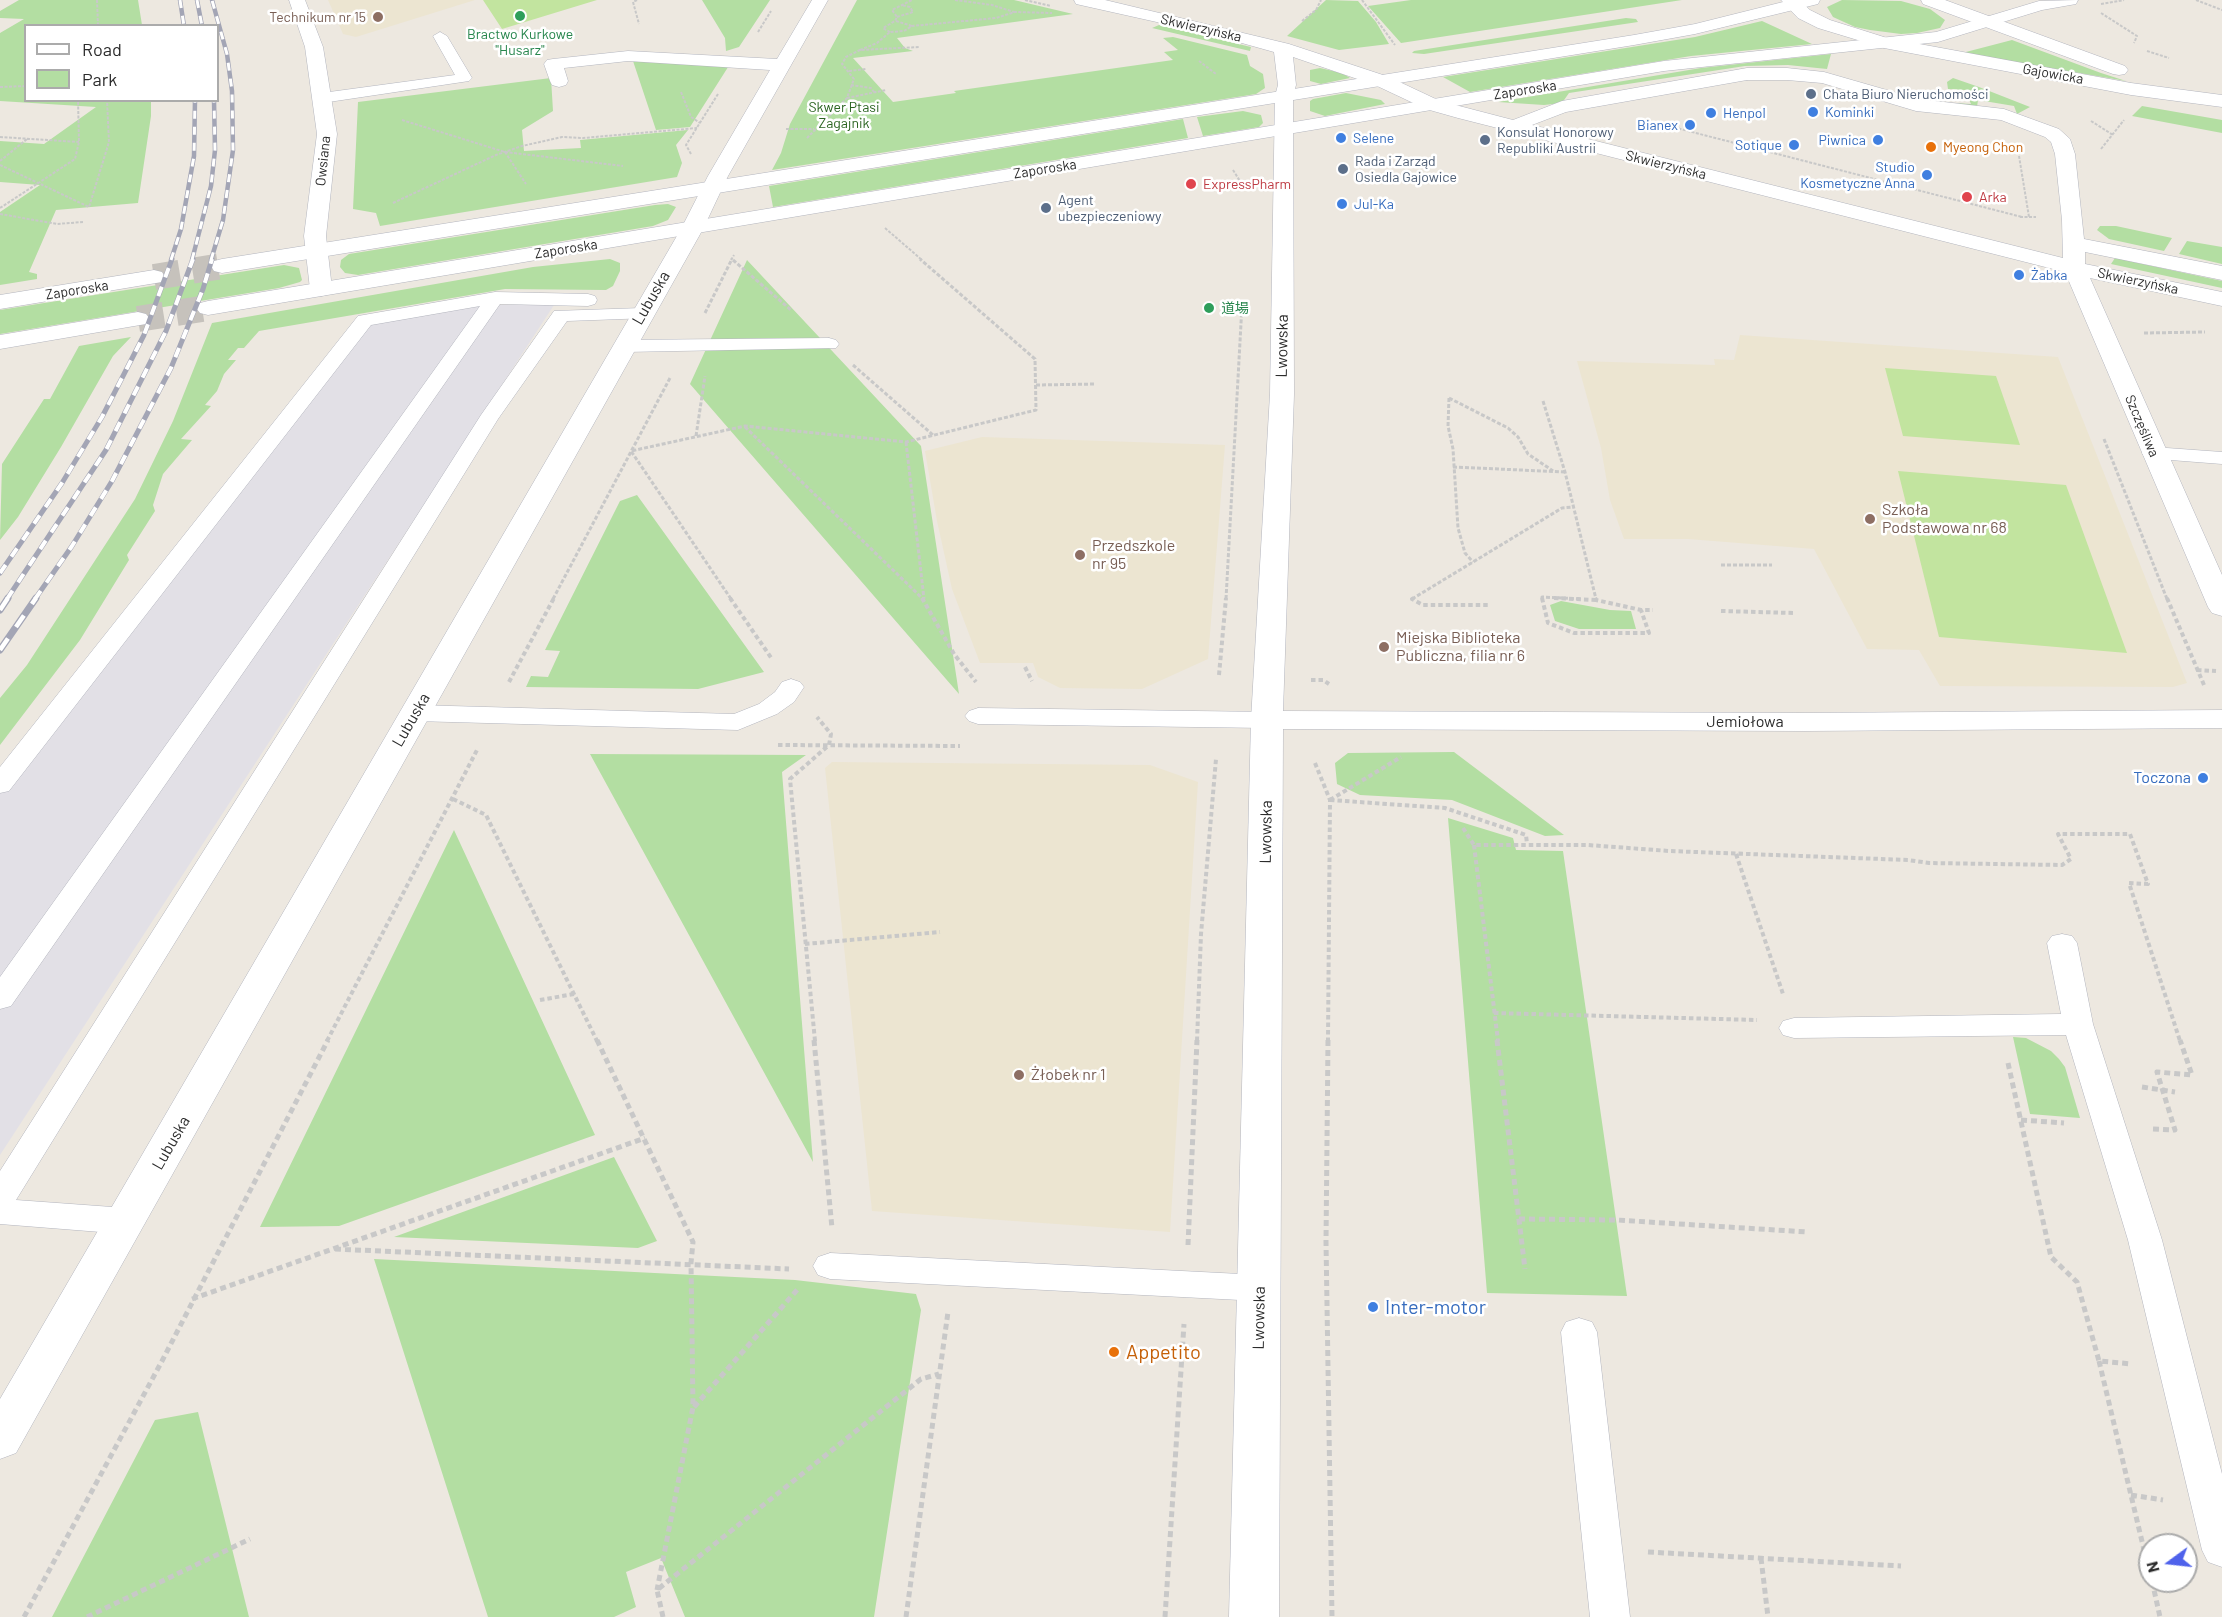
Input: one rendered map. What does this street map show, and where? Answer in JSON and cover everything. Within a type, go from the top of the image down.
[{"type":"street","name":"Owsiana","points":[[297,0],[314,47],[327,134],[315,231],[321,289]]},
{"type":"street","name":"Lubuska","points":[[0,1440],[692,229],[711,189],[820,0]]},
{"type":"street","name":"Zaporoska","points":[[222,266],[1695,29],[1791,2],[1812,0]]},
{"type":"street","name":"Gajowicka","points":[[1929,0],[2115,69],[2222,100]]},
{"type":"street","points":[[1987,22],[2039,6],[2070,0]]},
{"type":"street","name":"Skwierzyńska","points":[[1093,1],[1283,48],[1382,81],[1433,105],[2074,255],[2222,299]]},
{"type":"street","points":[[1791,2],[1804,14],[1824,24],[1884,43]]},
{"type":"street","name":"Zaporoska","points":[[208,308],[1715,59],[1938,37],[1987,22]]},
{"type":"street","name":"Gajowicka","points":[[1884,43],[2131,89],[2222,100]]},
{"type":"street","name":"Lwowska","points":[[1254,1617],[1267,720],[1282,394],[1284,96],[1287,85],[1283,48]]},
{"type":"street","points":[[559,81],[553,64],[628,56],[781,65]]},
{"type":"street","name":"Szczęśliwa","points":[[1514,123],[1562,107],[1747,74],[1795,74],[1836,81],[1916,105],[1977,111],[2016,118],[2052,133],[2060,139],[2065,154],[2074,255],[2153,453],[2222,607]]},
{"type":"street","name":"Skwierzyńska","points":[[2074,255],[2222,273]]},
{"type":"street","name":"Zaporoska","points":[[0,302],[154,277]]},
{"type":"street","points":[[0,342],[138,319]]},
{"type":"street","name":"Jemiołowa","points":[[1267,720],[1804,722],[2222,719]]},
{"type":"lane","points":[[322,98],[465,78],[440,36]]},
{"type":"lane","points":[[0,785],[366,320],[495,298],[646,307]]},
{"type":"lane","points":[[0,999],[495,298]]},
{"type":"lane","points":[[0,1198],[99,1044],[235,822],[488,419],[561,315],[646,307]]},
{"type":"lane","points":[[624,346],[829,344]]},
{"type":"lane","points":[[2153,453],[2222,458]]},
{"type":"lane","points":[[415,713],[738,722],[768,709],[788,692]]},
{"type":"lane","points":[[978,716],[1267,720]]},
{"type":"lane","points":[[2062,943],[2078,1024],[2108,1127],[2145,1240],[2222,1550]]},
{"type":"lane","points":[[1794,1028],[2078,1024]]},
{"type":"lane","points":[[0,1211],[126,1221]]},
{"type":"lane","points":[[822,1268],[1260,1288]]},
{"type":"lane","points":[[1579,1332],[1610,1617]]},
{"type":"path","points":[[97,0],[98,24]]},
{"type":"path","points":[[897,17],[892,10],[912,0]]},
{"type":"path","points":[[955,0],[992,5],[1015,12],[1058,12]]},
{"type":"path","points":[[1362,0],[1397,49]]},
{"type":"path","points":[[2124,0],[2100,4],[2097,11],[2137,36],[2133,46]]},
{"type":"path","points":[[2196,0],[2222,10]]},
{"type":"path","points":[[900,4],[910,7],[913,12],[897,17],[895,21],[883,28],[890,32],[904,31],[912,26]]},
{"type":"path","points":[[895,21],[912,26],[996,18],[1015,12]]},
{"type":"path","points":[[807,138],[847,98],[854,78],[843,61],[877,43],[890,32]]},
{"type":"path","points":[[860,50],[919,47]]},
{"type":"path","points":[[848,71],[866,69]]},
{"type":"path","points":[[851,85],[871,88],[874,93]]},
{"type":"path","points":[[0,87],[24,86]]},
{"type":"path","points":[[847,98],[885,90]]},
{"type":"path","points":[[0,208],[75,159],[79,142],[78,102]]},
{"type":"path","points":[[0,165],[89,207],[109,142],[107,102]]},
{"type":"path","points":[[2098,153],[2126,117]]},
{"type":"path","points":[[396,118],[505,152],[632,167]]},
{"type":"path","points":[[1656,123],[2022,217]]},
{"type":"path","points":[[384,207],[505,152],[562,137],[583,138],[697,128]]},
{"type":"path","points":[[783,129],[815,129]]},
{"type":"path","points":[[0,137],[79,142]]},
{"type":"path","points":[[0,160],[27,139]]},
{"type":"path","points":[[2018,148],[2029,217]]},
{"type":"path","points":[[505,152],[530,191]]},
{"type":"path","points":[[1229,163],[1245,188],[1245,199]]},
{"type":"path","points":[[0,214],[57,224],[83,222]]},
{"type":"path","points":[[631,451],[745,426],[906,442],[1036,410],[1035,359],[878,222]]},
{"type":"path","points":[[24,1617],[162,1361],[192,1299],[453,799],[492,715],[736,253]]},
{"type":"path","points":[[1219,675],[1222,662],[1232,518],[1242,304]]},
{"type":"path","points":[[2140,333],[2213,331]]},
{"type":"path","points":[[696,436],[710,345]]},
{"type":"path","points":[[1036,385],[1096,384]]},
{"type":"path","points":[[1473,562],[1465,553],[1458,528],[1448,426],[1449,398],[1508,428],[1518,437],[1528,454],[1553,471]]},
{"type":"path","points":[[1543,401],[1565,472],[1596,600]]},
{"type":"path","points":[[745,426],[924,600],[954,654],[983,689],[978,716]]},
{"type":"path","points":[[2102,435],[2197,670],[2216,671]]},
{"type":"path","points":[[906,442],[924,600]]},
{"type":"path","points":[[631,451],[788,692],[805,702],[831,734],[829,745],[790,779],[833,1239],[822,1268],[693,1407]]},
{"type":"path","points":[[1453,467],[1565,472]]},
{"type":"path","points":[[1488,605],[1423,604],[1412,599],[1562,508],[1574,507]]},
{"type":"path","points":[[1721,565],[1772,565]]},
{"type":"path","points":[[1641,610],[1649,633],[1574,633],[1548,623],[1542,597],[1596,600],[1641,610],[1653,610]]},
{"type":"path","points":[[1721,611],[1794,613]]},
{"type":"path","points":[[1330,800],[1404,755]]},
{"type":"path","points":[[1165,1617],[1187,1285],[1201,934],[1216,759]]},
{"type":"path","points":[[1315,763],[1330,800],[1326,1242],[1332,1617]]},
{"type":"path","points":[[453,799],[486,815],[645,1138],[693,1242],[691,1263],[693,1407],[657,1590],[663,1617]]},
{"type":"path","points":[[1330,800],[1445,808],[1526,835],[1527,844]]},
{"type":"path","points":[[1463,828],[1474,845],[1525,1269]]},
{"type":"path","points":[[1474,845],[1588,845],[1736,854],[1908,860],[1929,863],[2062,865],[2071,859],[2058,834],[2130,834],[2148,885],[2129,883],[2192,1076],[2157,1072],[2162,1091]]},
{"type":"path","points":[[1736,854],[1794,1028]]},
{"type":"path","points":[[805,944],[940,932]]},
{"type":"path","points":[[540,1000],[574,994]]},
{"type":"path","points":[[1494,1013],[1759,1021]]},
{"type":"path","points":[[2007,1057],[2051,1257],[2078,1282],[2140,1533]]},
{"type":"path","points":[[192,1299],[645,1138]]},
{"type":"path","points":[[1519,1219],[1617,1220],[1808,1232]]},
{"type":"path","points":[[334,1249],[822,1268]]},
{"type":"path","points":[[906,1617],[954,1274]]},
{"type":"path","points":[[2099,1361],[2177,1368]]},
{"type":"path","points":[[657,1590],[921,1379],[939,1374]]},
{"type":"path","points":[[87,1617],[250,1539]]},
{"type":"path","points":[[1602,1549],[1901,1566]]},
{"type":"path","points":[[1761,1558],[1768,1617]]},
{"type":"path","points":[[2155,1593],[2160,1617]]},
{"type":"shaded area","name":"Technikum nr 15","points":[[328,0],[475,0],[356,37],[343,34]]},
{"type":"shaded area","points":[[487,305],[554,305],[0,1155],[0,792],[366,325]]},
{"type":"shaded area","name":"Szkoła Podstawowa nr 68","points":[[1740,335],[2058,357],[2187,683],[2173,687],[1940,686],[1919,650],[1867,649],[1814,549],[1688,539],[1624,539],[1610,500],[1601,448],[1577,361],[1715,365],[1714,359],[1734,360]]},
{"type":"shaded area","name":"Przedszkole nr 95","points":[[982,437],[1225,445],[1208,659],[1142,689],[1060,688],[1038,677],[1033,663],[980,663],[952,589],[925,451]]},
{"type":"shaded area","name":"Żłobek nr 1","points":[[832,762],[1150,765],[1198,782],[1170,1232],[872,1211],[825,768]]},
{"type":"green space","points":[[19,0],[138,0],[142,24],[24,24],[24,102],[151,102],[151,116],[138,203],[56,210],[29,272],[37,274],[37,279],[0,285],[0,212],[40,185],[0,182],[0,141],[44,144],[96,107],[0,101],[0,33],[24,19],[0,18],[0,11]]},
{"type":"green space","name":"Bractwo Kurkowe \"Husarz\"","points":[[483,0],[597,0],[502,29]]},
{"type":"green space","points":[[702,0],[770,0],[739,47],[726,51],[725,38]]},
{"type":"green space","name":"Skwer Ptasi Zagajnik","points":[[857,0],[1014,0],[1073,14],[897,38],[905,48],[913,51],[853,58],[893,102],[956,93],[954,91],[1173,60],[1164,52],[1178,50],[1163,38],[1173,37],[1247,55],[1250,66],[1263,74],[1265,88],[1256,94],[772,170],[781,153],[790,124]]},
{"type":"green space","points":[[1326,0],[1358,1],[1376,22],[1389,44],[1339,50],[1287,36]]},
{"type":"green space","points":[[1411,0],[1682,0],[1401,43],[1368,6]]},
{"type":"green space","points":[[1842,0],[1901,1],[1930,9],[1945,20],[1940,28],[1917,33],[1901,34],[1870,30],[1855,27],[1833,17],[1827,7]]},
{"type":"green space","points":[[1626,18],[1636,19],[1638,22],[1424,54],[1412,53],[1414,51]]},
{"type":"green space","points":[[1762,21],[1812,44],[1691,56],[1470,92],[1443,77],[1695,37]]},
{"type":"green space","points":[[1159,25],[1251,47],[1250,51],[1152,28]]},
{"type":"green space","points":[[2012,40],[2101,73],[2126,81],[1962,53]]},
{"type":"green space","points":[[1831,54],[1827,69],[1788,65],[1745,66],[1569,93],[1562,103],[1544,105],[1498,102],[1701,68]]},
{"type":"green space","points":[[633,61],[730,64],[690,127],[656,130]]},
{"type":"green space","points":[[1320,68],[1342,73],[1350,78],[1321,84],[1310,81],[1310,70]]},
{"type":"green space","points":[[551,78],[553,111],[522,130],[524,151],[581,148],[580,140],[688,130],[676,145],[682,163],[677,177],[380,226],[376,213],[353,209],[358,102]]},
{"type":"green space","points":[[1953,78],[2030,107],[2017,114],[2014,106],[1978,100],[1977,107],[1954,103],[1971,104],[1965,90],[1948,89],[1947,82]]},
{"type":"green space","points":[[1346,93],[1381,100],[1385,104],[1325,116],[1310,111],[1310,101],[1313,99]]},
{"type":"green space","points":[[2142,106],[2222,120],[2222,133],[2132,116]]},
{"type":"green space","points":[[1243,111],[1261,115],[1263,123],[1259,127],[1203,136],[1197,117]]},
{"type":"green space","points":[[1183,119],[1188,138],[773,207],[769,186]]},
{"type":"green space","points":[[668,204],[676,207],[668,220],[653,226],[358,275],[345,273],[340,267],[341,260],[349,254]]},
{"type":"green space","points":[[2100,226],[2116,226],[2172,238],[2164,251],[2109,239],[2097,230]]},
{"type":"green space","points":[[2187,241],[2222,247],[2222,264],[2179,254]]},
{"type":"green space","points":[[2115,258],[2222,281],[2222,288],[2111,264]]},
{"type":"green space","points":[[610,259],[620,263],[620,271],[613,286],[606,290],[505,289],[259,331],[244,348],[238,348],[228,360],[236,360],[224,374],[217,391],[205,405],[211,406],[181,439],[192,440],[163,474],[153,505],[155,511],[127,555],[129,560],[80,640],[0,745],[0,698],[27,665],[135,499],[173,421],[212,323],[533,267]]},
{"type":"green space","points":[[747,260],[921,446],[959,694],[690,384]]},
{"type":"green space","points":[[284,265],[299,268],[302,280],[279,288],[0,334],[0,310]]},
{"type":"green space","points":[[131,337],[113,356],[61,447],[18,517],[0,540],[2,464],[44,399],[50,399],[79,346]]},
{"type":"green space","points":[[1885,368],[1996,376],[2020,445],[1903,436]]},
{"type":"green space","points":[[1898,471],[2066,485],[2127,653],[1939,637]]},
{"type":"green space","points":[[637,495],[764,672],[698,689],[526,687],[531,676],[548,677],[560,651],[545,650],[620,501]]},
{"type":"green space","points":[[1561,601],[1610,610],[1631,611],[1636,629],[1579,629],[1555,621],[1550,605]]},
{"type":"green space","points":[[1454,752],[1564,835],[1545,836],[1452,800],[1360,795],[1337,784],[1335,763],[1348,753]]},
{"type":"green space","points":[[590,754],[806,755],[782,772],[813,1162]]},
{"type":"green space","points":[[1448,818],[1513,838],[1516,850],[1563,851],[1627,1296],[1487,1293]]},
{"type":"green space","points":[[454,830],[595,1135],[339,1226],[260,1227]]},
{"type":"green space","points":[[2013,1037],[2026,1038],[2051,1051],[2059,1059],[2065,1067],[2080,1118],[2030,1114]]},
{"type":"green space","points":[[614,1157],[657,1241],[638,1248],[394,1237]]},
{"type":"green space","points":[[374,1259],[795,1280],[916,1294],[921,1310],[874,1617],[685,1617],[661,1558],[626,1572],[636,1607],[614,1617],[488,1617]]},
{"type":"green space","points":[[198,1412],[249,1617],[52,1617],[155,1420]]},
{"type":"tunnel","points":[[154,277],[222,266]]},
{"type":"tunnel","points":[[138,319],[208,308]]},
{"type":"railway","points":[[180,0],[184,24]]},
{"type":"railway","points":[[197,0],[202,24]]},
{"type":"railway","points":[[212,0],[219,24]]},
{"type":"railway","points":[[211,260],[223,220],[233,150],[232,91],[227,54],[219,25]]},
{"type":"railway","points":[[171,260],[181,229],[194,156],[195,102]]},
{"type":"railway","points":[[192,260],[211,186],[215,150],[214,102]]},
{"type":"railway","points":[[0,573],[62,483],[102,417],[144,335],[172,259]]},
{"type":"railway","points":[[7,599],[106,450],[166,331],[193,259]]},
{"type":"railway","points":[[35,599],[72,546],[112,481],[171,368],[203,289],[212,259]]},
{"type":"railway","points":[[0,610],[8,598]]},
{"type":"railway","points":[[0,650],[36,598]]},
{"type":"place","name":"Bractwo Kurkowe \"Husarz\"","points":[[520,16]]},
{"type":"place","name":"Technikum nr 15","points":[[378,17]]},
{"type":"place","name":"Chata Biuro Nieruchomości","points":[[1811,94]]},
{"type":"place","name":"Kominki","points":[[1813,112]]},
{"type":"place","name":"Henpol","points":[[1711,113]]},
{"type":"place","name":"Bianex","points":[[1690,125]]},
{"type":"place","name":"Selene","points":[[1341,138]]},
{"type":"place","name":"Konsulat Honorowy Republiki Austrii","points":[[1485,140]]},
{"type":"place","name":"Piwnica","points":[[1878,140]]},
{"type":"place","name":"Sotique","points":[[1794,145]]},
{"type":"place","name":"Myeong Chon","points":[[1931,147]]},
{"type":"place","name":"Rada i Zarząd Osiedla Gajowice","points":[[1343,169]]},
{"type":"place","name":"Studio Kosmetyczne Anna","points":[[1927,175]]},
{"type":"place","name":"ExpressPharm","points":[[1191,184]]},
{"type":"place","name":"Arka","points":[[1967,197]]},
{"type":"place","name":"Jul-Ka","points":[[1342,204]]},
{"type":"place","name":"Agent ubezpieczeniowy","points":[[1046,208]]},
{"type":"place","name":"Żabka","points":[[2019,275]]},
{"type":"place","name":"道場","points":[[1209,308]]},
{"type":"place","name":"Szkoła Podstawowa nr 68","points":[[1870,519]]},
{"type":"place","name":"Przedszkole nr 95","points":[[1080,555]]},
{"type":"place","name":"Miejska Biblioteka Publiczna, filia nr 6","points":[[1384,647]]},
{"type":"place","name":"Toczona","points":[[2203,778]]},
{"type":"place","name":"Żłobek nr 1","points":[[1019,1075]]},
{"type":"place","name":"Inter-motor","points":[[1373,1307]]},
{"type":"place","name":"Appetito","points":[[1114,1352]]}]
